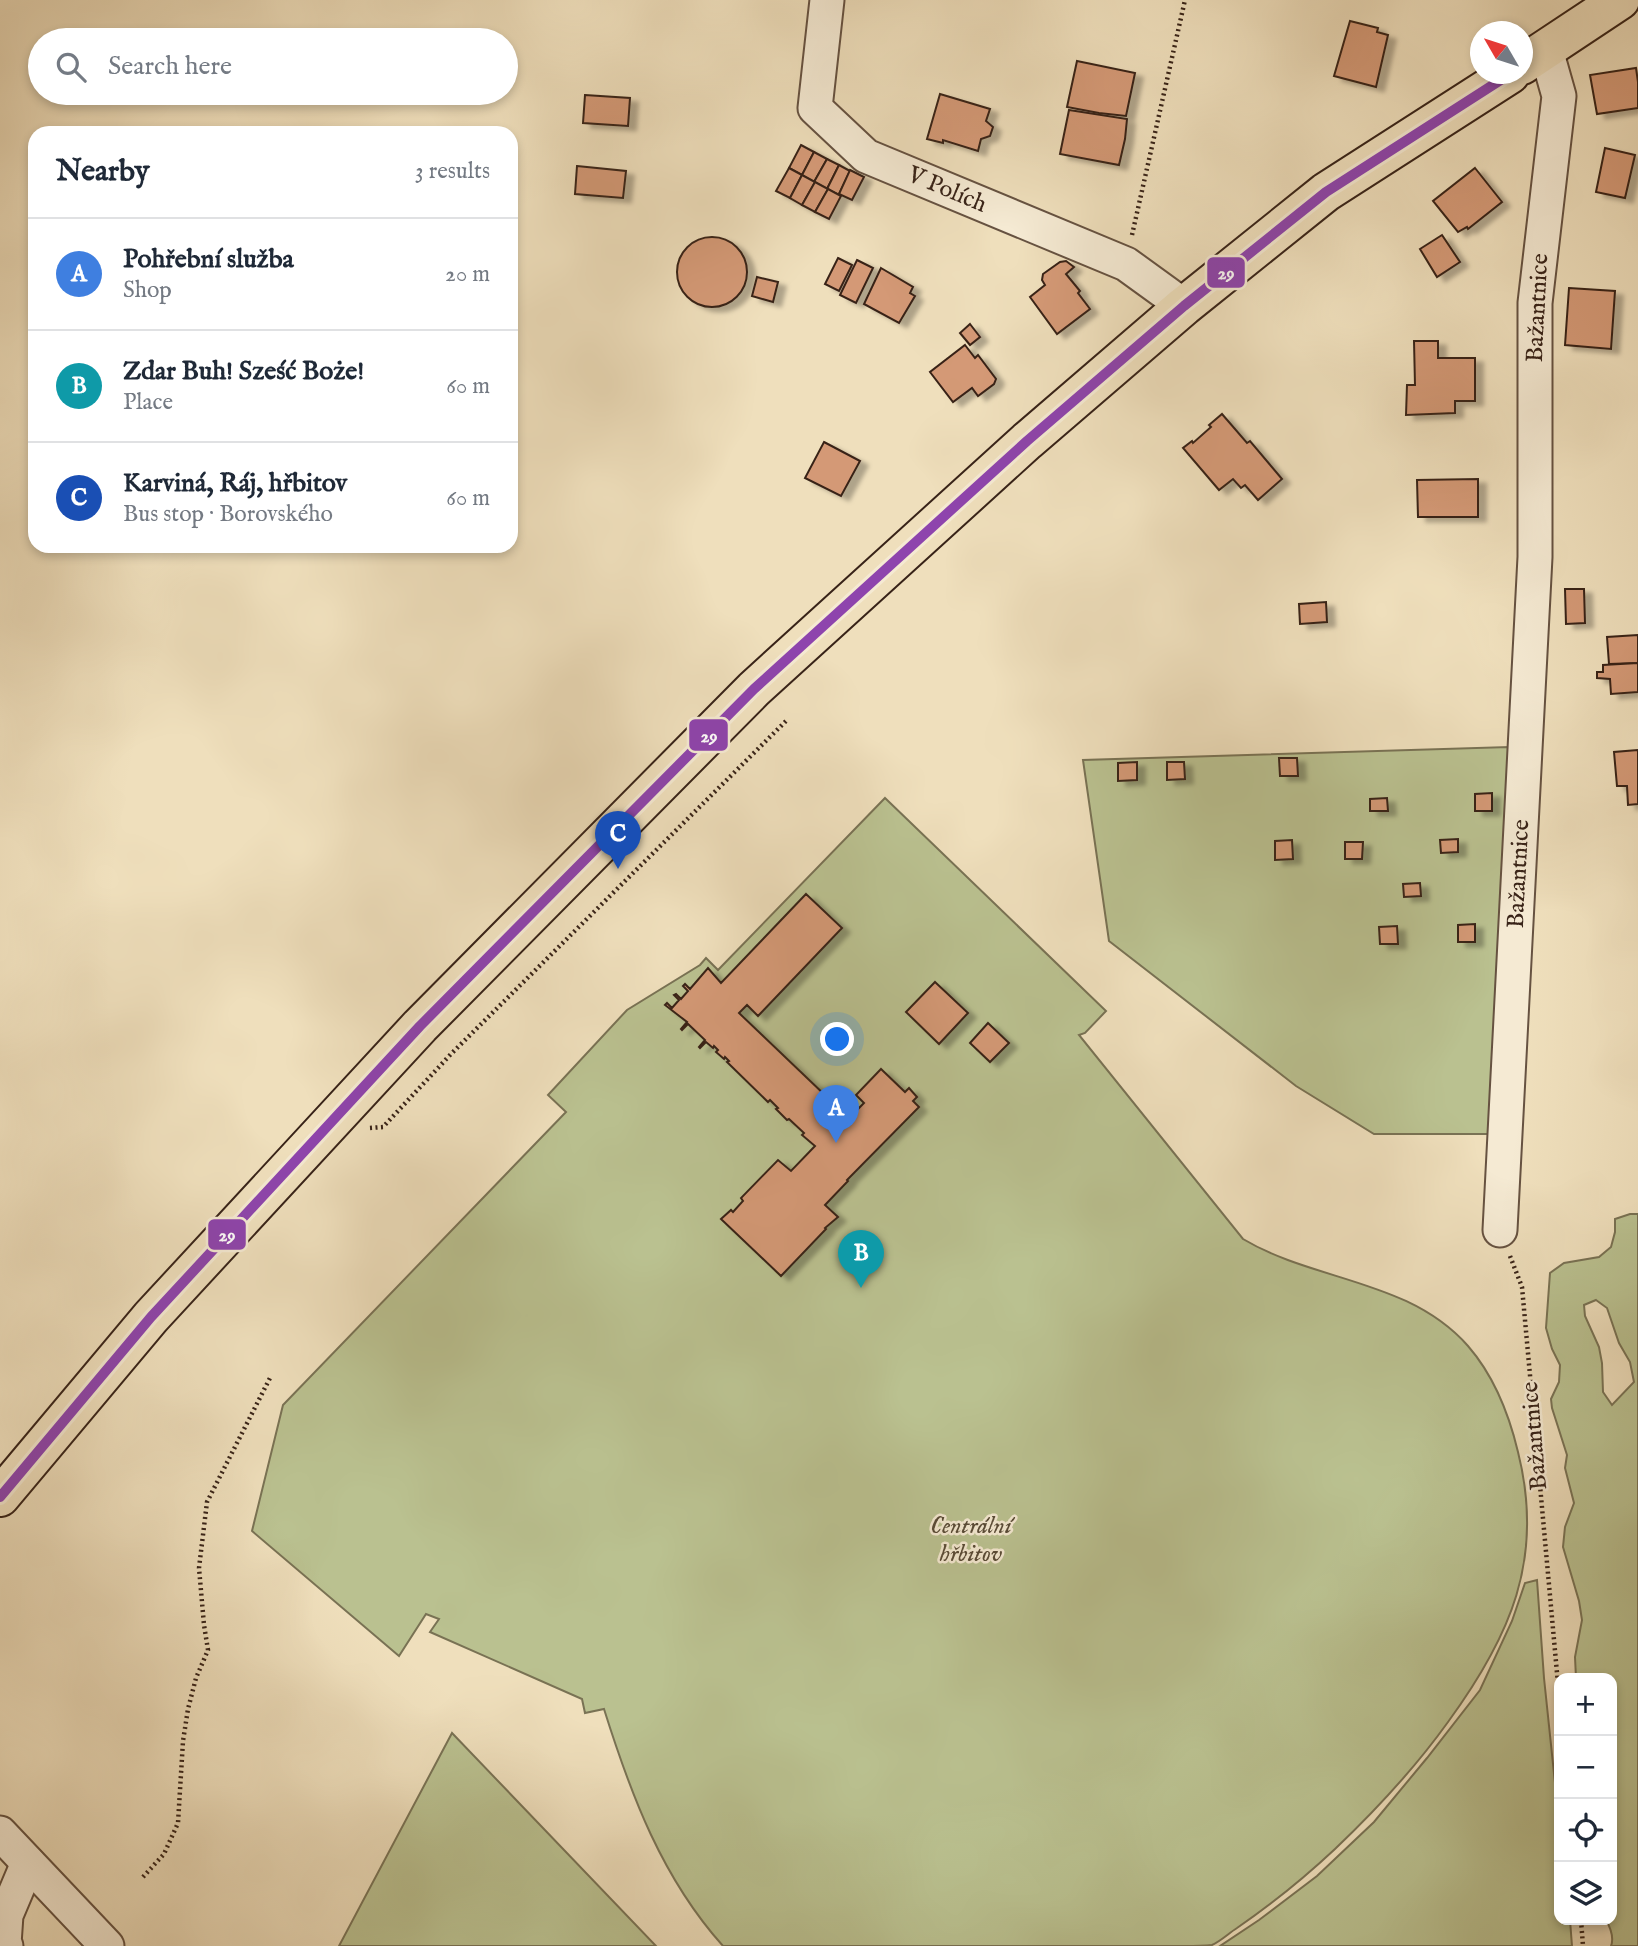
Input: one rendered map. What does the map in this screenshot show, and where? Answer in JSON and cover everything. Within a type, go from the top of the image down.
[{"type":"main road","points":[[1534,57],[1620,0]]},
{"type":"main road","points":[[0,1497],[151,1317],[420,1026],[754,689],[1027,441],[1184,306],[1326,192],[1494,84]]},
{"type":"street","name":"V Polích","points":[[827,0],[815,108],[866,156],[1126,264],[1184,306]]},
{"type":"street","name":"Bažantnice","points":[[1500,1230],[1535,557],[1535,303],[1559,96],[1534,57]]},
{"type":"street","points":[[0,1833],[107,1946]]},
{"type":"street","points":[[6,1946],[6,1915],[28,1863]]},
{"type":"path","points":[[1126,264],[1185,0]]},
{"type":"path","points":[[361,1129],[383,1127],[451,1054],[786,721]]},
{"type":"path","name":"Bažantnice","points":[[1500,1230],[1522,1287],[1557,1673]]},
{"type":"path","points":[[143,1877],[164,1854],[178,1823],[183,1741],[188,1709],[196,1678],[208,1650],[199,1568],[207,1502],[271,1376]]},
{"type":"path","points":[[1581,1925],[1583,1946]]},
{"type":"green space","points":[[1509,747],[1489,1134],[1374,1134],[1296,1086],[1109,941],[1083,760]]},
{"type":"green space","name":"Centrální hřbitov","points":[[885,798],[1106,1011],[1085,1033],[1079,1035],[1243,1239],[1300,1264],[1390,1294],[1418,1307],[1444,1324],[1468,1346],[1486,1370],[1505,1410],[1518,1452],[1525,1491],[1527,1527],[1524,1562],[1505,1627],[1470,1690],[1409,1772],[1366,1819],[1288,1890],[1212,1945],[723,1946],[701,1920],[666,1864],[637,1804],[604,1709],[585,1713],[582,1699],[430,1632],[439,1619],[426,1614],[399,1656],[252,1531],[283,1405],[566,1112],[548,1095],[627,1010],[700,965],[706,958],[718,970]]},
{"type":"green space","points":[[1638,1214],[1638,1946],[1611,1946],[1608,1925],[1617,1925],[1617,1673],[1576,1673],[1575,1657],[1582,1620],[1563,1547],[1565,1527],[1574,1503],[1565,1468],[1567,1455],[1551,1399],[1559,1382],[1560,1365],[1546,1328],[1550,1273],[1564,1263],[1599,1257],[1611,1247],[1615,1219]],"holes":[[[1596,1300],[1607,1308],[1619,1343],[1630,1362],[1634,1382],[1612,1405],[1603,1392],[1599,1347],[1585,1316],[1584,1305]]]},
{"type":"green space","points":[[1537,1580],[1554,1773],[1554,1925],[1570,1925],[1572,1946],[1220,1946],[1317,1876],[1374,1822],[1480,1690],[1512,1621],[1525,1583]]},
{"type":"green space","points":[[452,1733],[656,1946],[339,1946]]},
{"type":"building","points":[[1350,21],[1378,28],[1377,32],[1388,35],[1376,87],[1334,76]]},
{"type":"building","points":[[1077,61],[1135,73],[1126,116],[1067,107]]},
{"type":"building","points":[[1636,68],[1638,108],[1597,114],[1590,75]]},
{"type":"building","points":[[940,94],[990,109],[986,121],[993,127],[990,136],[981,139],[978,151],[943,140],[943,143],[927,139]]},
{"type":"building","points":[[585,95],[630,98],[628,126],[583,123]]},
{"type":"building","points":[[1069,110],[1127,119],[1119,165],[1060,154]]},
{"type":"building","points":[[801,145],[814,152],[802,175],[789,168]]},
{"type":"building","points":[[1605,148],[1635,155],[1625,198],[1596,192]]},
{"type":"building","points":[[814,152],[827,159],[814,182],[802,175]]},
{"type":"building","points":[[827,159],[839,165],[827,189],[814,182]]},
{"type":"building","points":[[839,165],[850,171],[839,194],[841,196],[827,189]]},
{"type":"building","points":[[577,166],[626,171],[623,198],[575,194]]},
{"type":"building","points":[[789,168],[802,175],[790,198],[776,191]]},
{"type":"building","points":[[1475,168],[1502,202],[1468,229],[1467,227],[1458,232],[1433,201]]},
{"type":"building","points":[[850,170],[864,177],[852,200],[839,194]]},
{"type":"building","points":[[802,175],[815,182],[802,205],[790,198]]},
{"type":"building","points":[[815,182],[828,189],[815,212],[802,205]]},
{"type":"building","points":[[828,189],[841,196],[829,219],[815,212]]},
{"type":"building","points":[[1442,235],[1460,262],[1437,277],[1420,249]]},
{"type":"building","points":[[712,237],[737,247],[747,272],[737,297],[712,307],[687,297],[677,272],[687,247]]},
{"type":"building","points":[[838,258],[852,265],[839,291],[825,284]]},
{"type":"building","points":[[857,260],[873,268],[856,303],[840,295]]},
{"type":"building","points":[[1066,261],[1074,267],[1066,274],[1090,309],[1057,334],[1030,297],[1045,285],[1043,274]]},
{"type":"building","points":[[881,268],[913,287],[910,293],[915,296],[899,323],[864,304]]},
{"type":"building","points":[[757,277],[778,282],[773,302],[752,296]]},
{"type":"building","points":[[1569,288],[1615,291],[1611,349],[1565,345]]},
{"type":"building","points":[[970,324],[980,337],[970,345],[960,333]]},
{"type":"building","points":[[1414,341],[1438,341],[1438,358],[1475,358],[1475,401],[1455,401],[1455,413],[1406,415],[1407,385],[1415,385]]},
{"type":"building","points":[[965,345],[975,358],[978,355],[996,379],[994,384],[978,396],[972,388],[953,402],[930,372]]},
{"type":"building","points":[[1222,414],[1247,443],[1250,441],[1282,479],[1258,500],[1245,485],[1241,488],[1233,479],[1219,490],[1183,448],[1192,441],[1193,443]]},
{"type":"building","points":[[824,442],[860,461],[841,496],[805,478]]},
{"type":"building","points":[[1478,479],[1478,517],[1418,517],[1417,480]]},
{"type":"building","points":[[1565,589],[1584,589],[1585,623],[1566,624]]},
{"type":"building","points":[[1326,602],[1327,622],[1300,624],[1299,604]]},
{"type":"building","points":[[1638,635],[1638,663],[1609,664],[1607,637]]},
{"type":"building","points":[[1638,663],[1638,692],[1611,694],[1610,679],[1597,678],[1597,672],[1603,672],[1603,665]]},
{"type":"building","points":[[1638,750],[1638,804],[1628,805],[1627,786],[1617,786],[1614,752]]},
{"type":"building","points":[[1279,758],[1297,758],[1298,776],[1280,776]]},
{"type":"building","points":[[1137,762],[1137,780],[1118,781],[1118,763]]},
{"type":"building","points":[[1167,762],[1184,762],[1185,779],[1167,780]]},
{"type":"building","points":[[1492,793],[1492,811],[1475,811],[1475,794]]},
{"type":"building","points":[[1387,798],[1388,811],[1370,811],[1370,799]]},
{"type":"building","points":[[1458,839],[1458,852],[1441,853],[1440,840]]},
{"type":"building","points":[[1292,840],[1293,859],[1275,860],[1275,841]]},
{"type":"building","points":[[1345,842],[1363,842],[1362,859],[1345,859]]},
{"type":"building","points":[[1420,883],[1421,896],[1404,897],[1403,884]]},
{"type":"building","points":[[806,894],[842,928],[758,1016],[747,1005],[739,1013],[849,1118],[864,1103],[856,1095],[881,1069],[905,1092],[909,1088],[917,1097],[913,1101],[919,1107],[825,1205],[838,1217],[781,1276],[721,1219],[731,1210],[733,1212],[743,1201],[741,1198],[778,1160],[791,1171],[815,1146],[770,1100],[768,1102],[727,1062],[729,1061],[725,1057],[724,1059],[716,1052],[718,1050],[714,1046],[713,1048],[706,1042],[700,1048],[705,1040],[688,1024],[682,1030],[687,1022],[665,1005],[667,1003],[672,1008],[679,1000],[674,995],[681,999],[688,991],[683,986],[685,984],[690,989],[708,968],[721,983]]},
{"type":"building","points":[[1475,924],[1475,942],[1458,942],[1458,925]]},
{"type":"building","points":[[1397,926],[1398,944],[1380,944],[1379,927]]},
{"type":"building","points":[[935,982],[968,1013],[939,1044],[906,1012]]},
{"type":"building","points":[[988,1023],[1009,1043],[990,1062],[970,1043]]},
{"type":"transit line","name":"29","points":[[0,1497],[151,1317],[420,1026],[754,689],[1027,441],[1184,306],[1326,192],[1494,84]]},
{"type":"place","name":"Karviná, Ráj, hřbitov","points":[[618,869]]},
{"type":"place","name":"Pohřební služba","points":[[836,1143]]},
{"type":"place","name":"Zdar Buh! Sześć Boże!","points":[[861,1288]]}]
